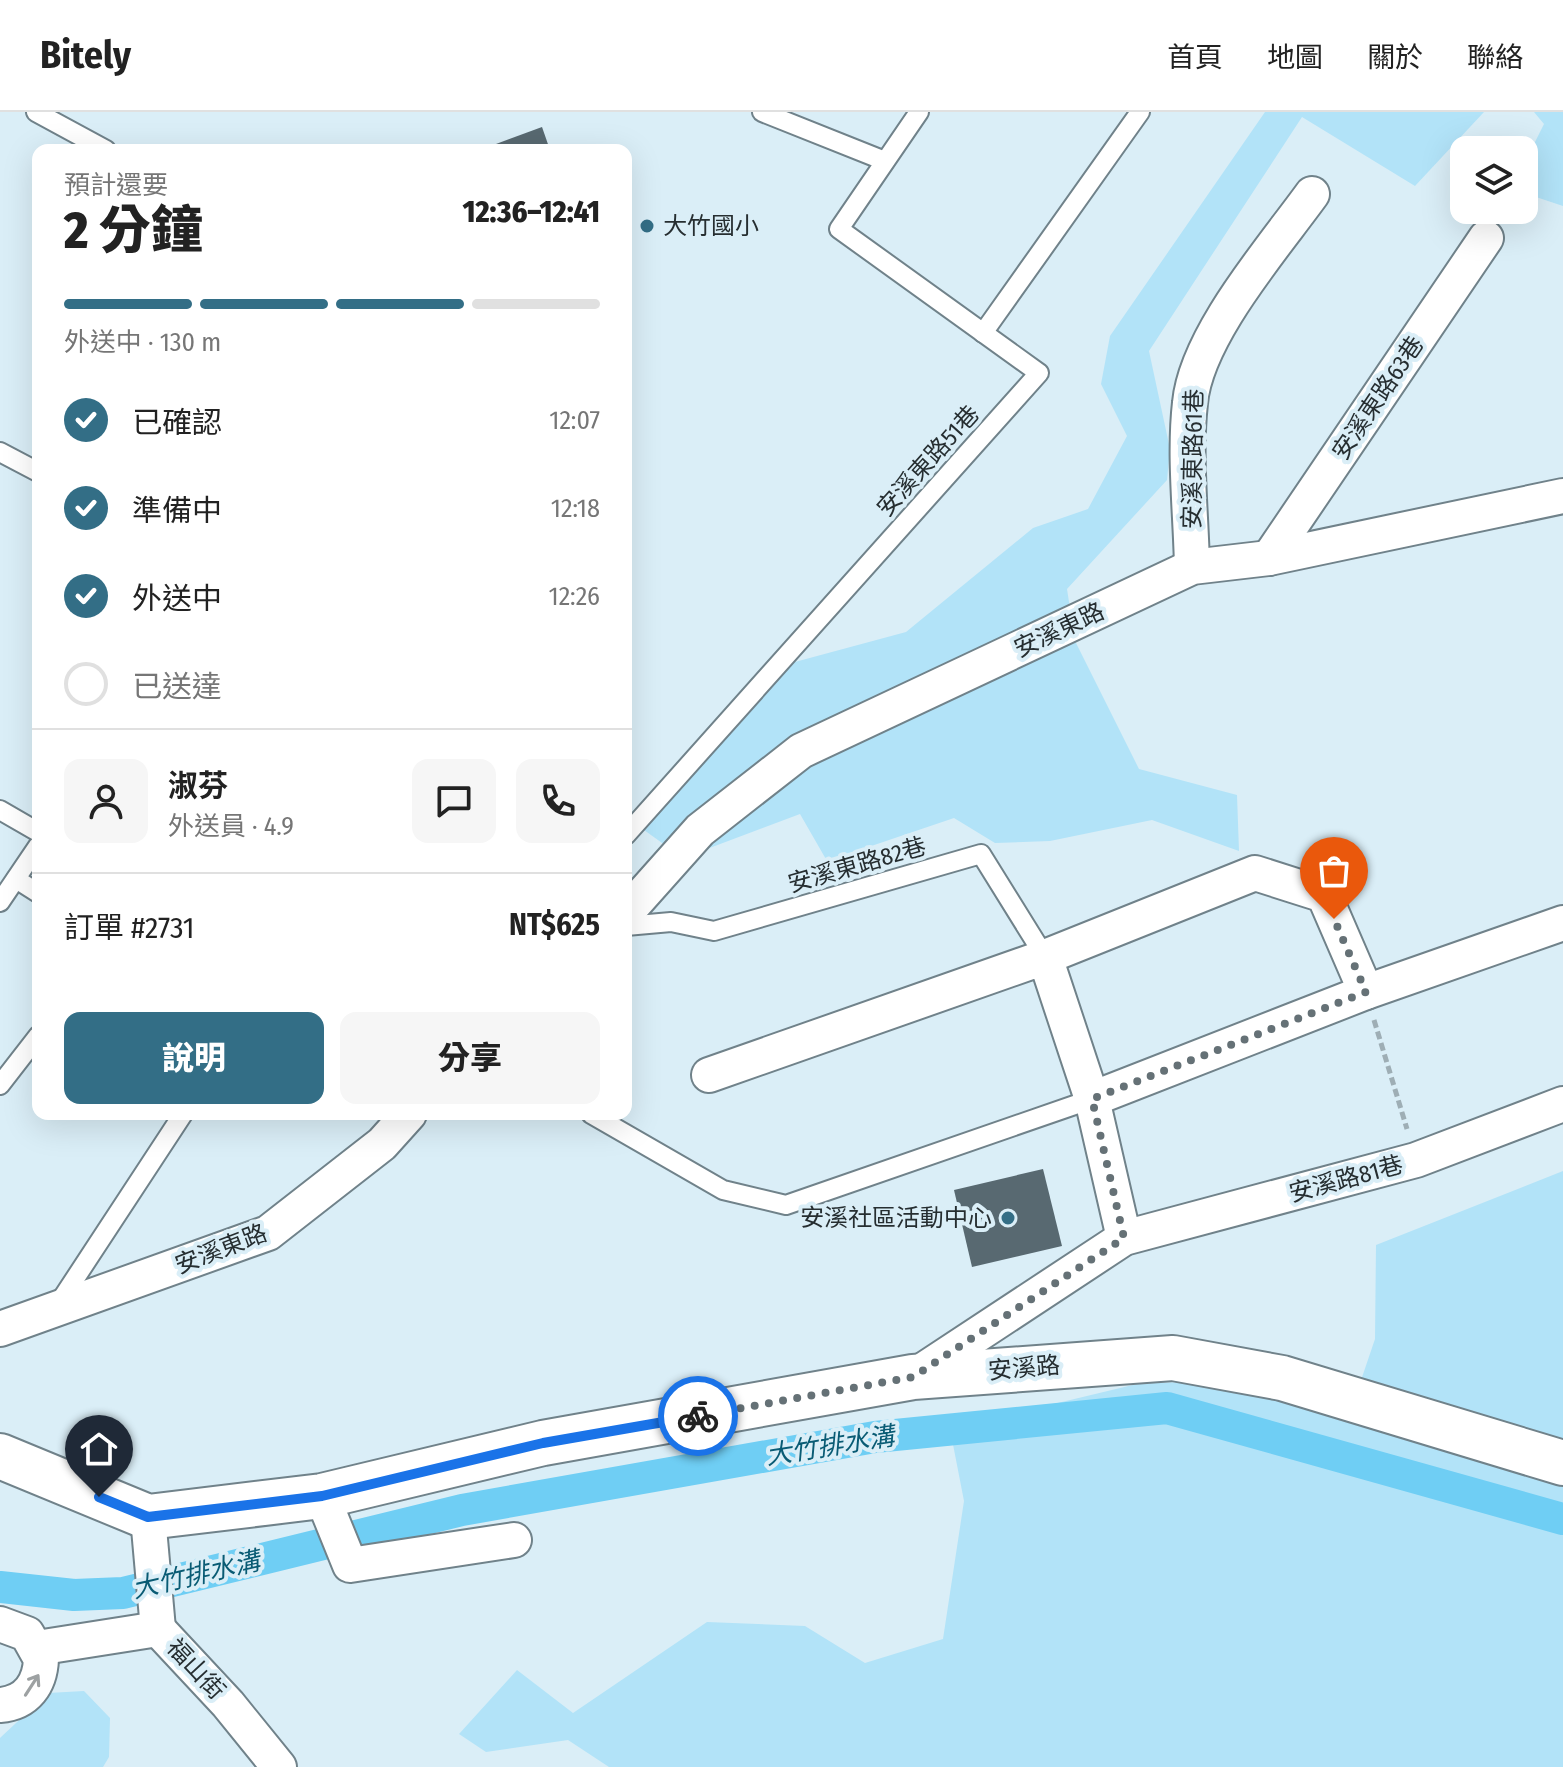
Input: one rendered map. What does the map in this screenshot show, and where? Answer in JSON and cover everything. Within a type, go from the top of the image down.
[{"type":"street","name":"安溪東路61巷","points":[[1192,567],[1190,402],[1197,370],[1233,303],[1312,194]]},
{"type":"street","name":"安溪東路63巷","points":[[1269,558],[1486,238]]},
{"type":"street","name":"安溪東路","points":[[632,906],[700,830],[801,751],[1192,567],[1269,558],[1563,496]]},
{"type":"street","points":[[709,1075],[1045,957],[1255,873],[1324,895],[1366,992]]},
{"type":"street","points":[[1092,1099],[1366,992],[1563,923]]},
{"type":"street","points":[[1045,957],[1092,1099],[1124,1238]]},
{"type":"street","name":"安溪路81巷","points":[[913,1377],[1124,1238],[1416,1160],[1563,1104]]},
{"type":"street","name":"安溪東路","points":[[0,1329],[268,1233],[382,1144],[404,1120]]},
{"type":"street","name":"安溪路","points":[[148,1517],[326,1503],[543,1443],[913,1377],[1173,1358],[1282,1378],[1563,1463]]},
{"type":"street","points":[[0,1456],[148,1517],[158,1629]]},
{"type":"street","points":[[326,1503],[350,1565],[514,1540]]},
{"type":"street","points":[[0,1624],[27,1634],[37,1648],[40,1673],[34,1687],[24,1698],[0,1705]]},
{"type":"street","name":"福山街","points":[[37,1648],[158,1629],[228,1704],[277,1767]]},
{"type":"lane","points":[[36,112],[95,144]]},
{"type":"lane","points":[[762,112],[885,161]]},
{"type":"lane","points":[[919,112],[839,229],[983,333],[1140,112]]},
{"type":"lane","name":"安溪東路51巷","points":[[632,828],[1039,373],[983,333]]},
{"type":"lane","points":[[0,452],[32,469]]},
{"type":"lane","points":[[0,810],[32,829]]},
{"type":"lane","name":"安溪東路82巷","points":[[632,925],[671,922],[714,931],[981,854],[1045,957]]},
{"type":"lane","points":[[0,902],[32,855]]},
{"type":"lane","points":[[16,879],[32,889]]},
{"type":"lane","points":[[0,1085],[32,1044]]},
{"type":"lane","points":[[601,1120],[723,1190],[786,1205],[1092,1099]]},
{"type":"lane","points":[[55,1309],[179,1120]]},
{"type":"path","points":[[1366,992],[1416,1160]]},
{"type":"shaded area","points":[[1265,112],[1484,112],[1462,136],[1450,136],[1450,148],[1415,186],[1302,117],[1149,351],[1170,449],[1167,480],[1067,589],[1075,641],[1139,769],[1237,795],[1239,851],[1152,820],[1050,841],[995,843],[954,818],[827,861],[800,814],[683,858],[644,830],[780,666],[906,632],[1033,528],[1088,509],[1127,436],[1101,384],[1110,336]]},
{"type":"shaded area","points":[[1534,112],[1563,112],[1563,206],[1538,198],[1538,136],[1544,124]]},
{"type":"shaded area","points":[[1563,1171],[1563,1767],[609,1767],[568,1740],[486,1752],[459,1734],[517,1670],[573,1713],[707,1622],[805,1626],[865,1663],[943,1639],[964,1501],[950,1429],[1141,1383],[1249,1381],[1356,1395],[1375,1339],[1376,1245]]},
{"type":"shaded area","points":[[84,1691],[110,1718],[109,1757],[103,1767],[0,1767],[0,1738],[48,1693]]},
{"type":"building","points":[[542,127],[548,144],[496,144]]},
{"type":"building","name":"安溪社區活動中心","points":[[1043,1169],[1062,1246],[972,1267],[954,1190]]},
{"type":"waterway","name":"大竹排水溝","points":[[0,1587],[74,1595],[123,1593],[462,1510],[875,1437],[1167,1408],[1563,1519]]},
{"type":"way so far","points":[[698,1416],[913,1377],[1124,1238],[1092,1099],[1366,992],[1334,919]]},
{"type":"place","name":"大竹國小","points":[[647,226]]},
{"type":"place","name":"安溪社區活動中心","points":[[1008,1218]]},
{"type":"route","points":[[99,1497],[148,1517],[322,1496],[395,1481],[543,1443],[698,1416]]}]
